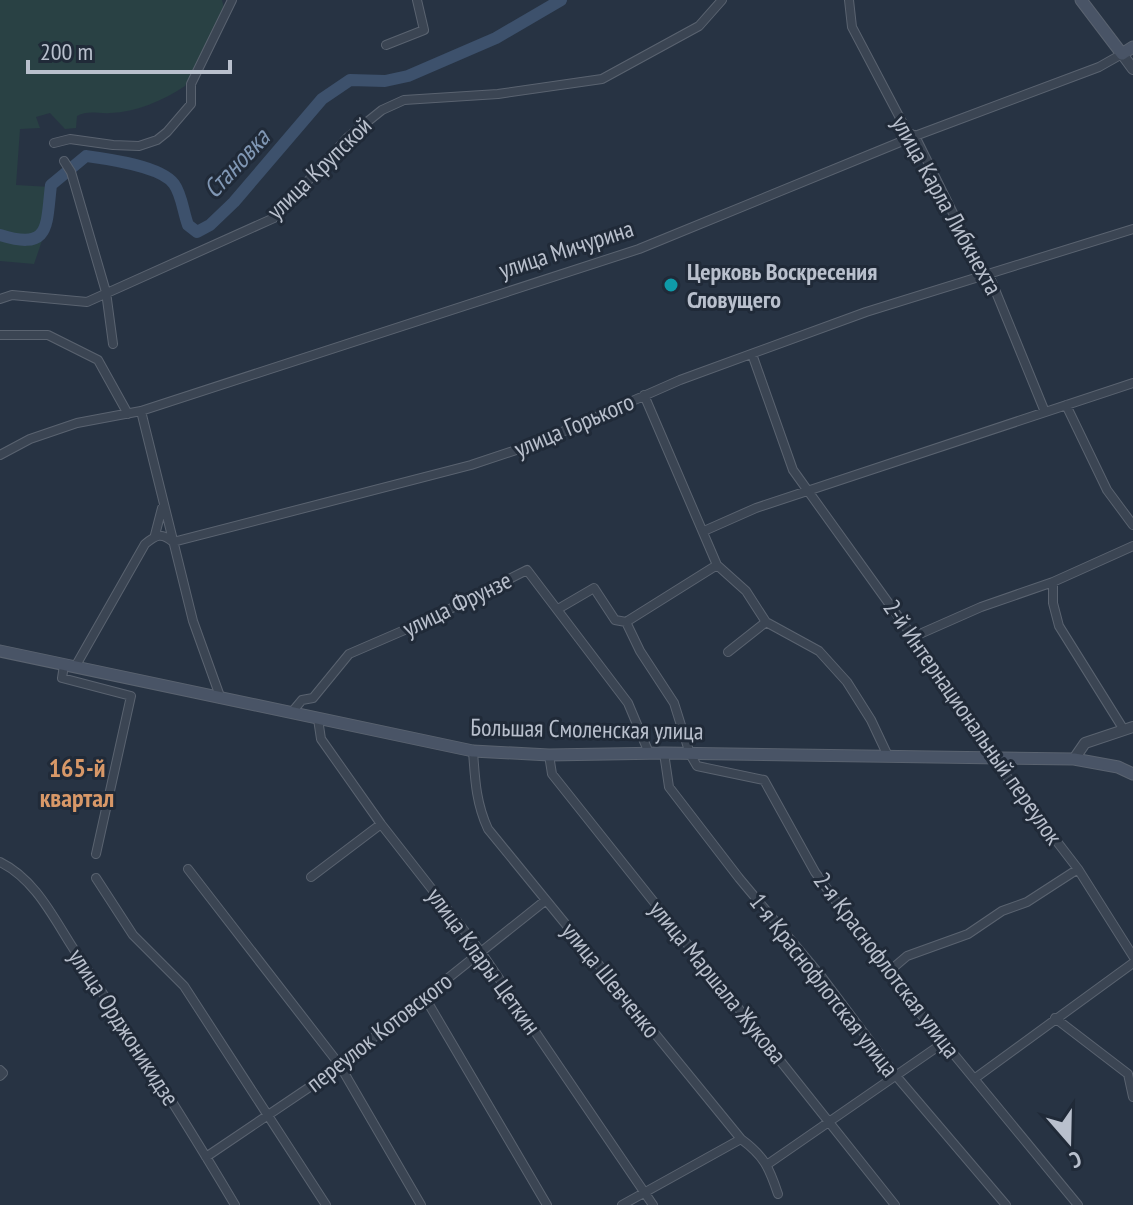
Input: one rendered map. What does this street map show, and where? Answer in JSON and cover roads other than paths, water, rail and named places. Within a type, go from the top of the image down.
[{"type":"main road","points":[[1081,0],[1122,54]]},
{"type":"main road","name":"улица Мичурина","points":[[1122,54],[1133,47]]},
{"type":"main road","name":"Большая Смоленская улица","points":[[0,651],[473,751],[549,755],[664,753],[1074,759],[1118,767],[1133,774]]},
{"type":"street","points":[[54,143],[70,139],[139,146],[157,140],[167,132],[191,104],[191,84],[232,0]]},
{"type":"street","points":[[386,45],[424,30],[417,0]]},
{"type":"street","name":"улица Крупской","points":[[0,299],[12,295],[87,302],[274,218],[347,138],[382,110],[404,100],[498,94],[602,79],[699,26],[722,0]]},
{"type":"street","name":"улица Карла Либкнехта","points":[[849,0],[852,27],[904,125],[915,136],[982,272],[989,275],[1045,412]]},
{"type":"street","points":[[1122,54],[1133,69]]},
{"type":"street","name":"улица Мичурина","points":[[0,455],[30,439],[65,427],[141,411],[639,249],[915,136],[1099,67],[1122,54]]},
{"type":"street","points":[[64,161],[71,172],[106,292],[113,344]]},
{"type":"street","name":"улица Горького","points":[[173,542],[471,465],[537,443],[644,395],[866,312],[1133,229]]},
{"type":"street","points":[[0,335],[48,335],[98,360],[128,414]]},
{"type":"street","name":"2-й Интернациональный переулок","points":[[752,354],[793,470],[913,637],[992,757],[1078,869],[1133,956]]},
{"type":"street","points":[[704,531],[756,508],[1133,383]]},
{"type":"street","points":[[644,395],[717,565],[746,591],[766,622],[819,651],[847,682],[871,720],[888,756]]},
{"type":"street","points":[[1066,405],[1107,490],[1133,525]]},
{"type":"street","points":[[141,411],[193,621],[221,699]]},
{"type":"street","points":[[96,854],[131,696],[62,678],[145,544],[155,535],[163,504]]},
{"type":"street","points":[[155,535],[165,535],[173,542]]},
{"type":"street","points":[[913,637],[981,607],[1053,582],[1133,546]]},
{"type":"street","points":[[558,609],[594,588],[615,620],[626,622],[717,565]]},
{"type":"street","name":"улица Фрунзе","points":[[292,712],[302,700],[313,698],[349,654],[430,619],[527,570],[628,703],[649,753]]},
{"type":"street","points":[[1053,582],[1053,603],[1059,626],[1128,728],[1085,743],[1074,759]]},
{"type":"street","points":[[626,622],[640,651],[674,703],[690,754]]},
{"type":"street","points":[[728,652],[766,622]]},
{"type":"street","name":"улица Клары Цеткин","points":[[318,719],[321,739],[381,824],[481,952],[653,1205]]},
{"type":"street","name":"улица Шевченко","points":[[473,751],[475,790],[488,829],[741,1139],[768,1164],[778,1194]]},
{"type":"street","name":"1-я Краснофлотская улица","points":[[664,753],[669,787],[739,878],[821,976],[897,1077],[1006,1205]]},
{"type":"street","name":"2-я Краснофлотская улица","points":[[690,754],[697,766],[764,780],[815,872],[887,973],[1078,1205]]},
{"type":"street","name":"улица Маршала Жукова","points":[[549,755],[552,774],[895,1205]]},
{"type":"street","points":[[311,877],[381,824]]},
{"type":"street","name":"улица Орджоникидзе","points":[[0,862],[23,877],[47,906],[129,1030],[235,1205]]},
{"type":"street","points":[[188,869],[339,1064],[421,1205]]},
{"type":"street","points":[[887,973],[907,956],[968,934],[1002,911],[1027,902],[1078,869]]},
{"type":"street","points":[[96,878],[133,935],[184,986],[326,1205]]},
{"type":"street","name":"переулок Котовского","points":[[206,1157],[339,1064],[546,900]]},
{"type":"street","points":[[974,1079],[1133,963]]},
{"type":"street","points":[[424,996],[547,1205]]},
{"type":"street","points":[[1055,1018],[1128,1074],[1133,1097]]},
{"type":"street","points":[[768,1164],[943,1043]]},
{"type":"street","points":[[0,1070],[3,1073],[0,1076]]},
{"type":"street","points":[[622,1205],[741,1139]]},
{"type":"waterway","name":"Становка","points":[[0,235],[29,240],[37,237],[46,223],[51,185],[86,156],[133,164],[167,178],[179,193],[188,225],[197,232],[210,225],[234,202],[322,99],[350,80],[385,81],[408,76],[496,38],[561,0]]},
{"type":"place","name":"Церковь Воскресения Словущего","points":[[671,285]]},
{"type":"district","name":"165-й квартал","points":[[77,782]]}]
